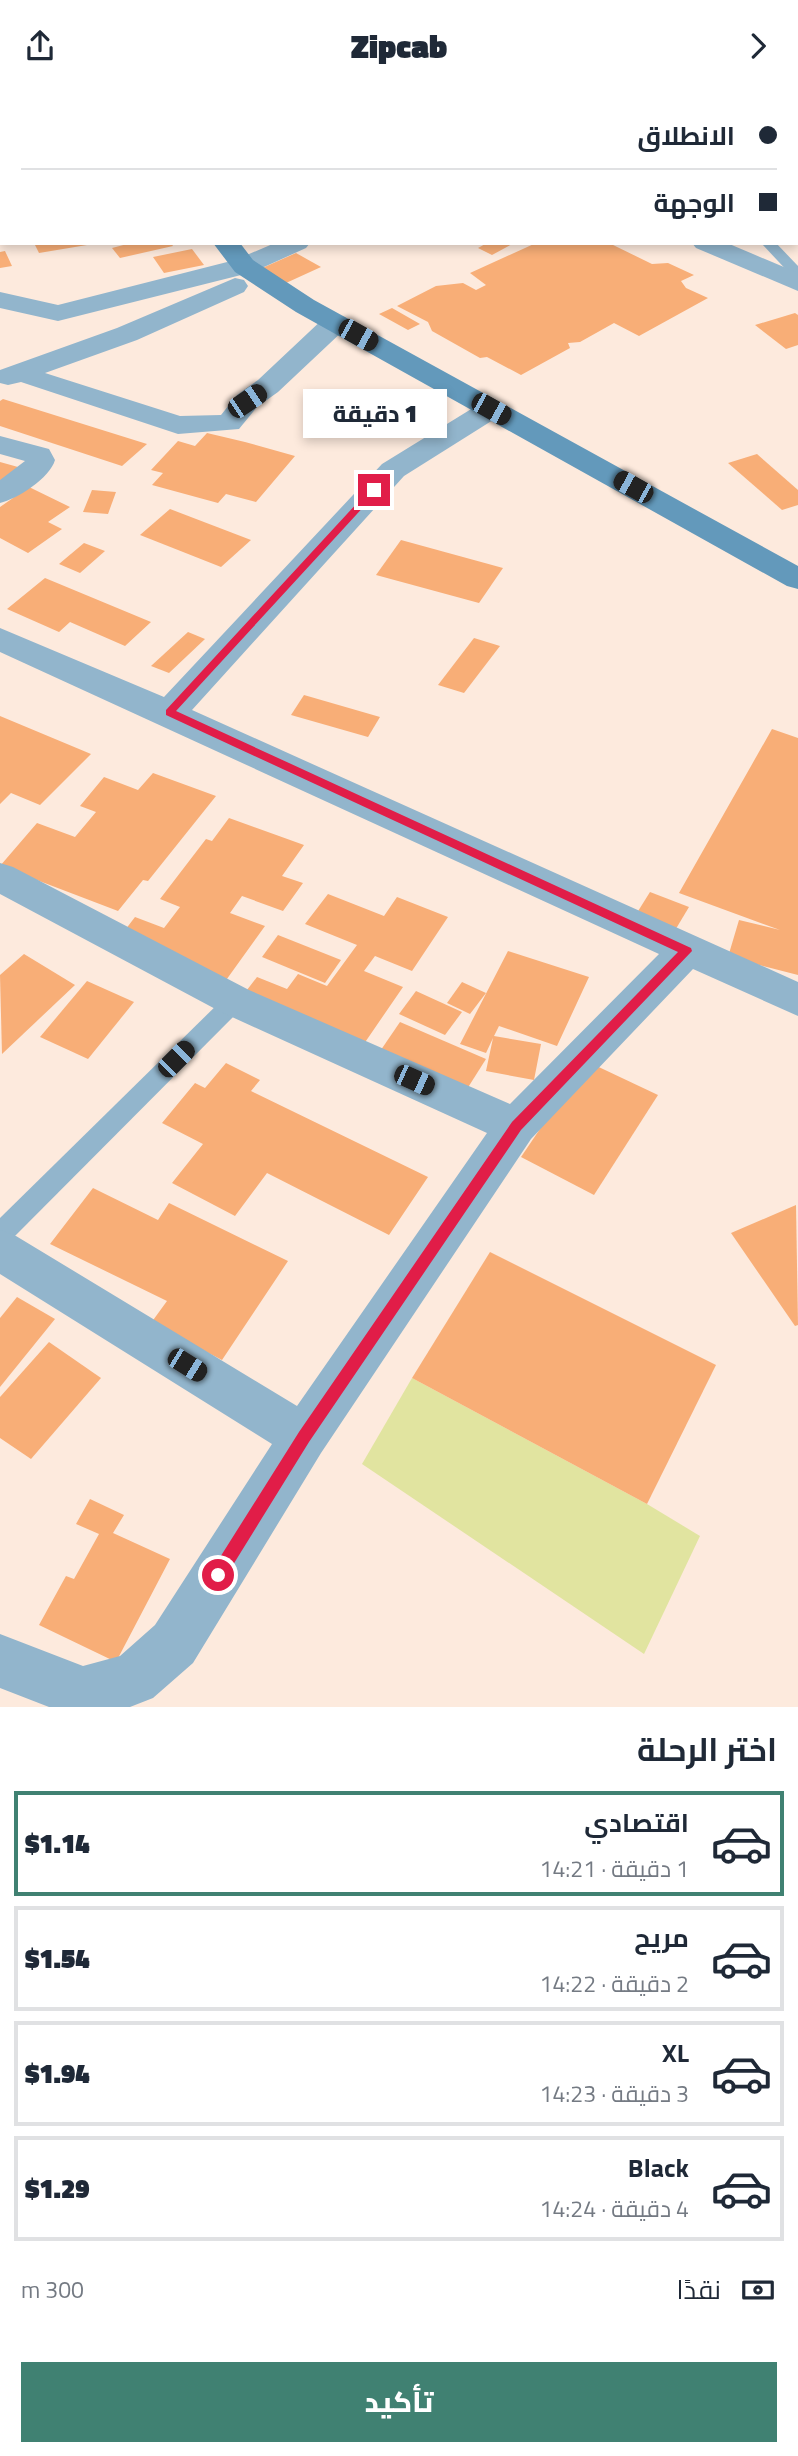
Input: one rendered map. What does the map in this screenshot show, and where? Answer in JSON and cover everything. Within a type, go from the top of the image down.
[{"type":"main road","points":[[228,245],[251,271],[335,323],[798,579]]},
{"type":"street","points":[[11,376],[127,334],[251,271],[294,245]]},
{"type":"street","points":[[716,246],[798,283]]},
{"type":"street","points":[[0,300],[58,313],[251,271]]},
{"type":"street","points":[[11,376],[37,380],[178,425],[229,423],[247,401],[268,386],[335,323]]},
{"type":"street","points":[[169,712],[393,470],[491,409]]},
{"type":"street","points":[[0,445],[37,455],[40,460],[39,465],[0,494]]},
{"type":"street","points":[[0,639],[169,712],[798,1000]]},
{"type":"street","points":[[0,877],[235,1001],[516,1126]]},
{"type":"street","points":[[0,1661],[83,1692],[134,1679],[174,1644],[304,1437],[516,1126],[687,951]]},
{"type":"street","points":[[0,1250],[304,1437]]},
{"type":"lane","points":[[770,245],[798,274]]},
{"type":"lane","points":[[0,1234],[235,1001]]},
{"type":"green space","points":[[412,1378],[647,1504],[700,1536],[644,1654],[362,1464]]},
{"type":"building","points":[[35,245],[87,245],[39,253]]},
{"type":"building","points":[[123,245],[173,246],[120,258],[112,248]]},
{"type":"building","points":[[483,245],[510,245],[492,255],[478,248]]},
{"type":"building","points":[[532,245],[613,245],[652,264],[668,263],[694,275],[681,281],[686,288],[708,298],[639,336],[614,323],[580,342],[568,343],[570,348],[521,375],[487,357],[480,358],[432,331],[428,322],[397,306],[436,286],[463,283],[476,290],[486,285],[470,273]]},
{"type":"building","points":[[192,249],[204,265],[164,273],[153,257]]},
{"type":"building","points":[[5,251],[12,266],[0,268],[0,252]]},
{"type":"building","points":[[296,253],[321,267],[286,283],[260,269]]},
{"type":"building","points":[[392,308],[420,324],[408,330],[379,314]]},
{"type":"building","points":[[795,313],[798,315],[798,345],[786,349],[755,325]]},
{"type":"building","points":[[3,399],[147,444],[122,466],[0,426],[0,401]]},
{"type":"building","points":[[207,433],[295,456],[256,502],[226,494],[218,503],[152,485],[163,473],[151,470],[178,441],[195,446]]},
{"type":"building","points":[[757,454],[798,490],[798,505],[782,510],[728,463]]},
{"type":"building","points":[[0,462],[18,467],[0,483]]},
{"type":"building","points":[[29,487],[70,507],[48,522],[62,529],[28,553],[0,538],[0,507]]},
{"type":"building","points":[[92,490],[116,492],[108,514],[83,512]]},
{"type":"building","points":[[170,509],[251,540],[221,567],[140,535]]},
{"type":"building","points":[[401,540],[503,568],[479,603],[376,575]]},
{"type":"building","points":[[84,543],[105,551],[80,573],[59,564]]},
{"type":"building","points":[[45,578],[151,622],[125,646],[70,622],[59,632],[7,609]]},
{"type":"building","points":[[188,632],[205,639],[169,673],[151,666]]},
{"type":"building","points":[[474,638],[500,646],[464,693],[438,685]]},
{"type":"building","points":[[304,695],[380,717],[368,737],[291,715]]},
{"type":"building","points":[[0,716],[91,754],[40,805],[11,793],[0,804]]},
{"type":"building","points":[[772,729],[798,738],[798,975],[728,957],[739,920],[780,930],[679,893]]},
{"type":"building","points":[[153,773],[216,796],[148,881],[143,880],[118,911],[0,866],[37,823],[75,837],[96,812],[80,806],[104,777],[138,790]]},
{"type":"building","points":[[229,818],[304,845],[282,876],[303,883],[283,911],[242,896],[230,913],[265,926],[224,983],[119,938],[135,917],[164,928],[180,907],[160,899],[206,839],[212,841]]},
{"type":"building","points":[[650,892],[689,907],[674,932],[635,916]]},
{"type":"building","points":[[328,894],[384,916],[397,897],[448,917],[412,971],[375,956],[364,971],[403,987],[357,1054],[240,999],[257,977],[287,989],[298,974],[327,986],[357,945],[305,924]]},
{"type":"building","points":[[278,935],[341,960],[325,983],[262,957]]},
{"type":"building","points":[[508,951],[589,977],[557,1046],[499,1026],[494,1036],[541,1044],[534,1080],[486,1071],[493,1038],[486,1053],[460,1044]]},
{"type":"building","points":[[24,954],[75,985],[2,1054],[0,975]]},
{"type":"building","points":[[87,981],[134,1002],[88,1059],[40,1037]]},
{"type":"building","points":[[462,982],[486,993],[470,1014],[447,1003]]},
{"type":"building","points":[[416,991],[462,1012],[445,1035],[399,1014]]},
{"type":"building","points":[[400,1022],[486,1059],[467,1089],[372,1063]]},
{"type":"building","points":[[586,1061],[658,1095],[594,1195],[521,1157]]},
{"type":"building","points":[[226,1063],[260,1080],[251,1091],[428,1177],[389,1235],[267,1173],[235,1216],[172,1183],[203,1144],[162,1123],[195,1083],[205,1088]]},
{"type":"building","points":[[93,1188],[158,1220],[169,1203],[288,1261],[222,1360],[151,1323],[167,1301],[50,1244]]},
{"type":"building","points":[[796,1205],[798,1325],[795,1326],[731,1233]]},
{"type":"building","points":[[490,1252],[716,1365],[647,1504],[412,1378]]},
{"type":"building","points":[[17,1297],[55,1319],[0,1387],[0,1318]]},
{"type":"building","points":[[49,1342],[101,1378],[31,1459],[0,1438],[0,1397]]},
{"type":"building","points":[[90,1499],[124,1515],[113,1533],[170,1559],[116,1662],[39,1625],[66,1576],[74,1579],[99,1534],[76,1524]]},
{"type":"route","points":[[218,1575],[304,1437],[516,1126],[687,951],[169,712],[374,490]]}]
